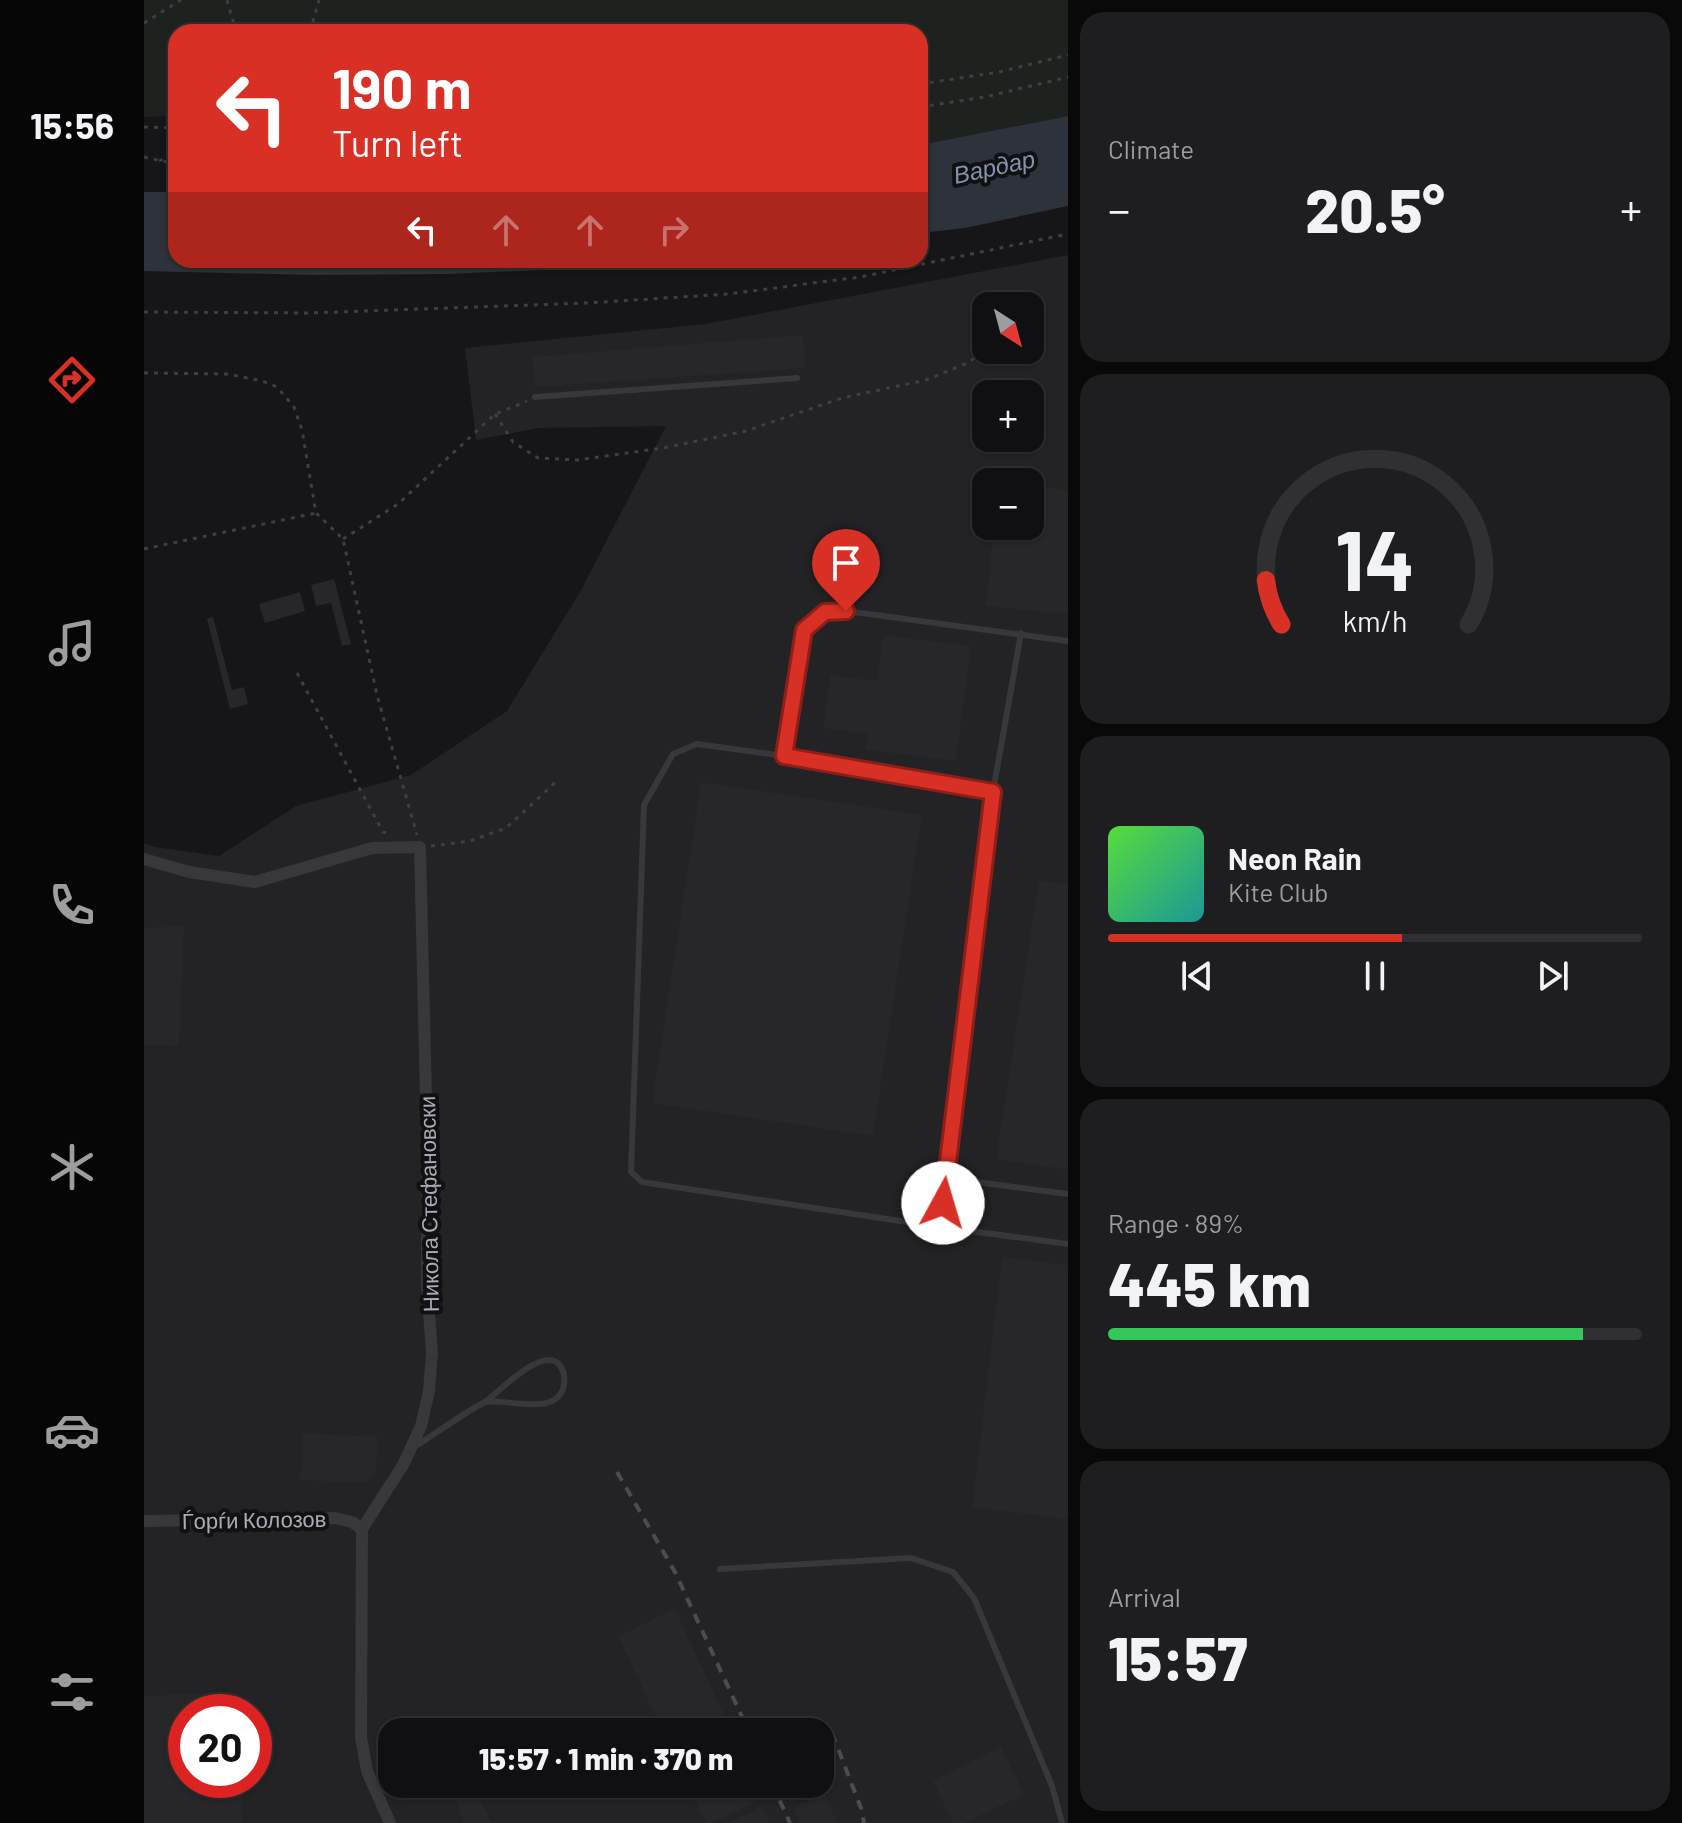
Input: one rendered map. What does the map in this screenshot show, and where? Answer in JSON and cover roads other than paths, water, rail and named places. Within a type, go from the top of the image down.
[{"type":"street","name":"Никола Стефановски","points":[[144,859],[189,872],[255,882],[372,848],[420,847],[427,1285],[432,1353],[429,1391],[421,1426],[410,1450],[362,1529]]},
{"type":"street","name":"Ѓорѓи Колозов","points":[[144,1521],[335,1518],[352,1522],[362,1529]]},
{"type":"street","points":[[362,1529],[361,1737],[367,1771],[390,1823]]},
{"type":"lane","points":[[535,397],[797,378]]},
{"type":"lane","points":[[784,756],[804,630],[825,612],[846,611],[1068,641]]},
{"type":"lane","points":[[940,1227],[993,792],[1021,633]]},
{"type":"lane","points":[[993,792],[697,744],[673,754],[644,805],[631,1172],[642,1182],[1068,1244]]},
{"type":"lane","points":[[946,1178],[1068,1194]]},
{"type":"lane","points":[[410,1450],[485,1402],[536,1361],[546,1358],[556,1361],[562,1369],[565,1382],[562,1392],[552,1400],[539,1405],[485,1402]]},
{"type":"lane","points":[[720,1569],[911,1558],[953,1572],[974,1598],[1052,1786],[1062,1823]]},
{"type":"water","name":"Вардар","points":[[1068,116],[1068,206],[965,228],[928,232],[928,143]]},
{"type":"water","points":[[144,192],[168,192],[168,268],[592,268],[313,275],[144,271]]},
{"type":"railway","points":[[617,1472],[675,1572],[743,1718]]},
{"type":"railway","points":[[834,1738],[864,1823]]},
{"type":"railway","points":[[778,1798],[790,1823]]}]
